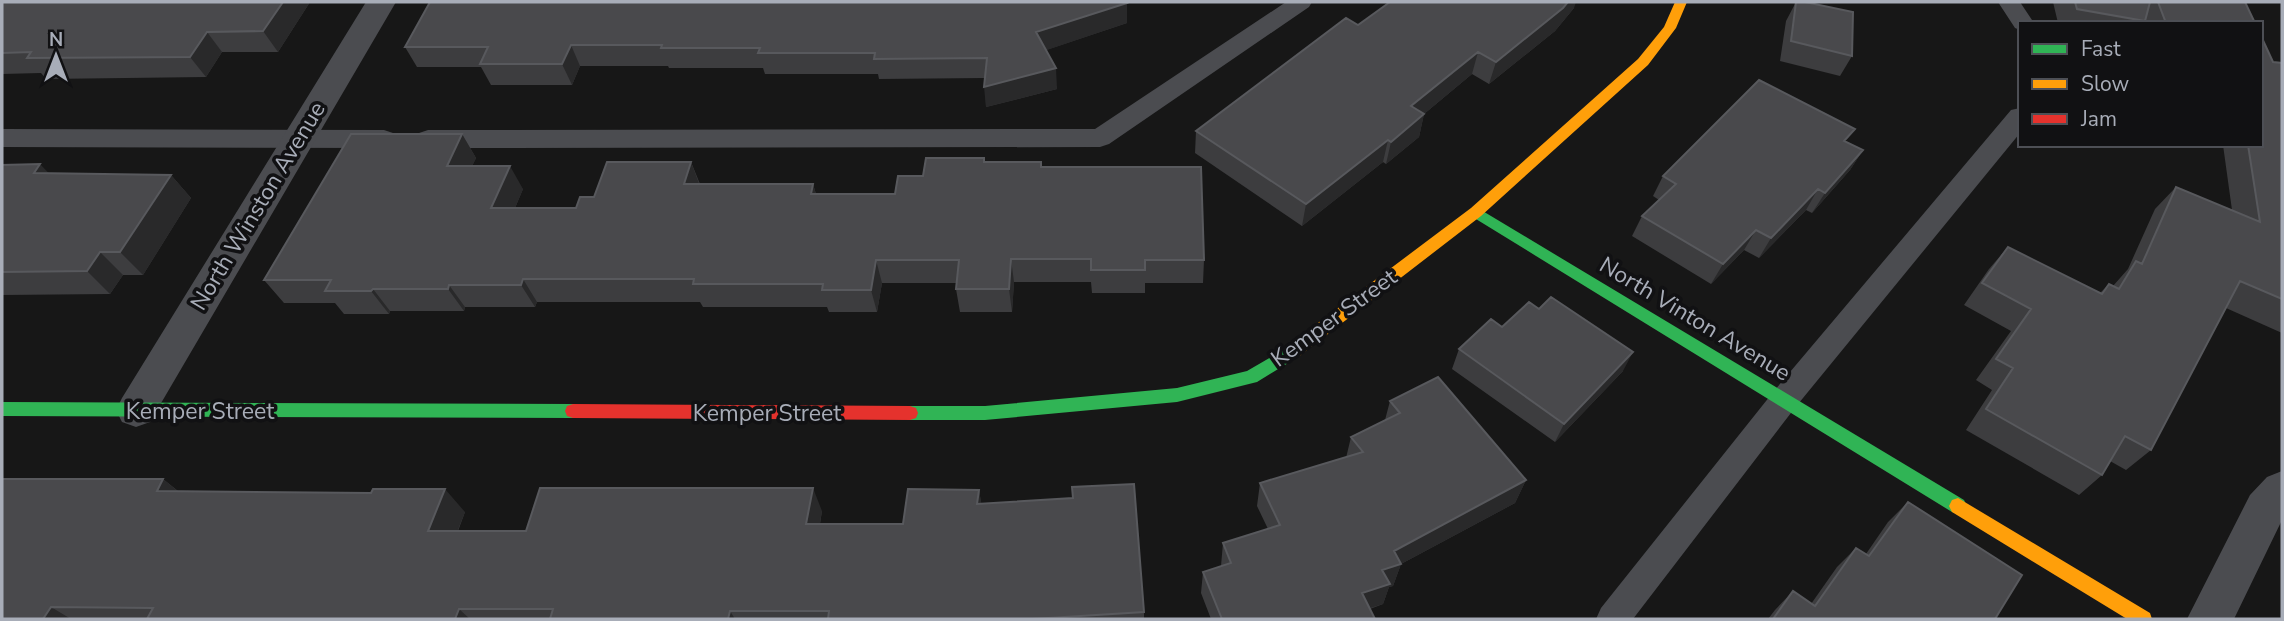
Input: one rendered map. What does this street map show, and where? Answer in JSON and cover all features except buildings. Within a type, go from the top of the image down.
[{"type":"street","name":"North Winston Avenue","points":[[136,411],[381,2]]},
{"type":"street","points":[[1476,212],[1643,62],[1670,29],[1681,2]]},
{"type":"street","name":"North Vinton Avenue","points":[[1476,212],[2143,619]]},
{"type":"street","name":"Kemper Street","points":[[2,409],[985,413],[1177,395],[1251,377],[1303,345],[1476,212]]},
{"type":"street","points":[[2210,619],[2265,509],[2282,490]]},
{"type":"lane","points":[[2,138],[1100,138],[1301,2]]},
{"type":"lane","points":[[2009,2],[2022,21]]},
{"type":"lane","points":[[1613,619],[1784,400],[2018,118]]},
{"type":"traffic: fast","points":[[1476,212],[1958,506]]},
{"type":"traffic: fast","points":[[910,413],[985,413],[1177,395],[1251,377],[1292,352]]},
{"type":"traffic: fast","points":[[2,409],[573,411]]},
{"type":"traffic: slow","points":[[1292,352],[1476,212],[1643,62],[1670,28],[1681,2]]},
{"type":"traffic: slow","points":[[1958,506],[2143,619]]},
{"type":"traffic: jam","points":[[573,411],[910,413]]}]
